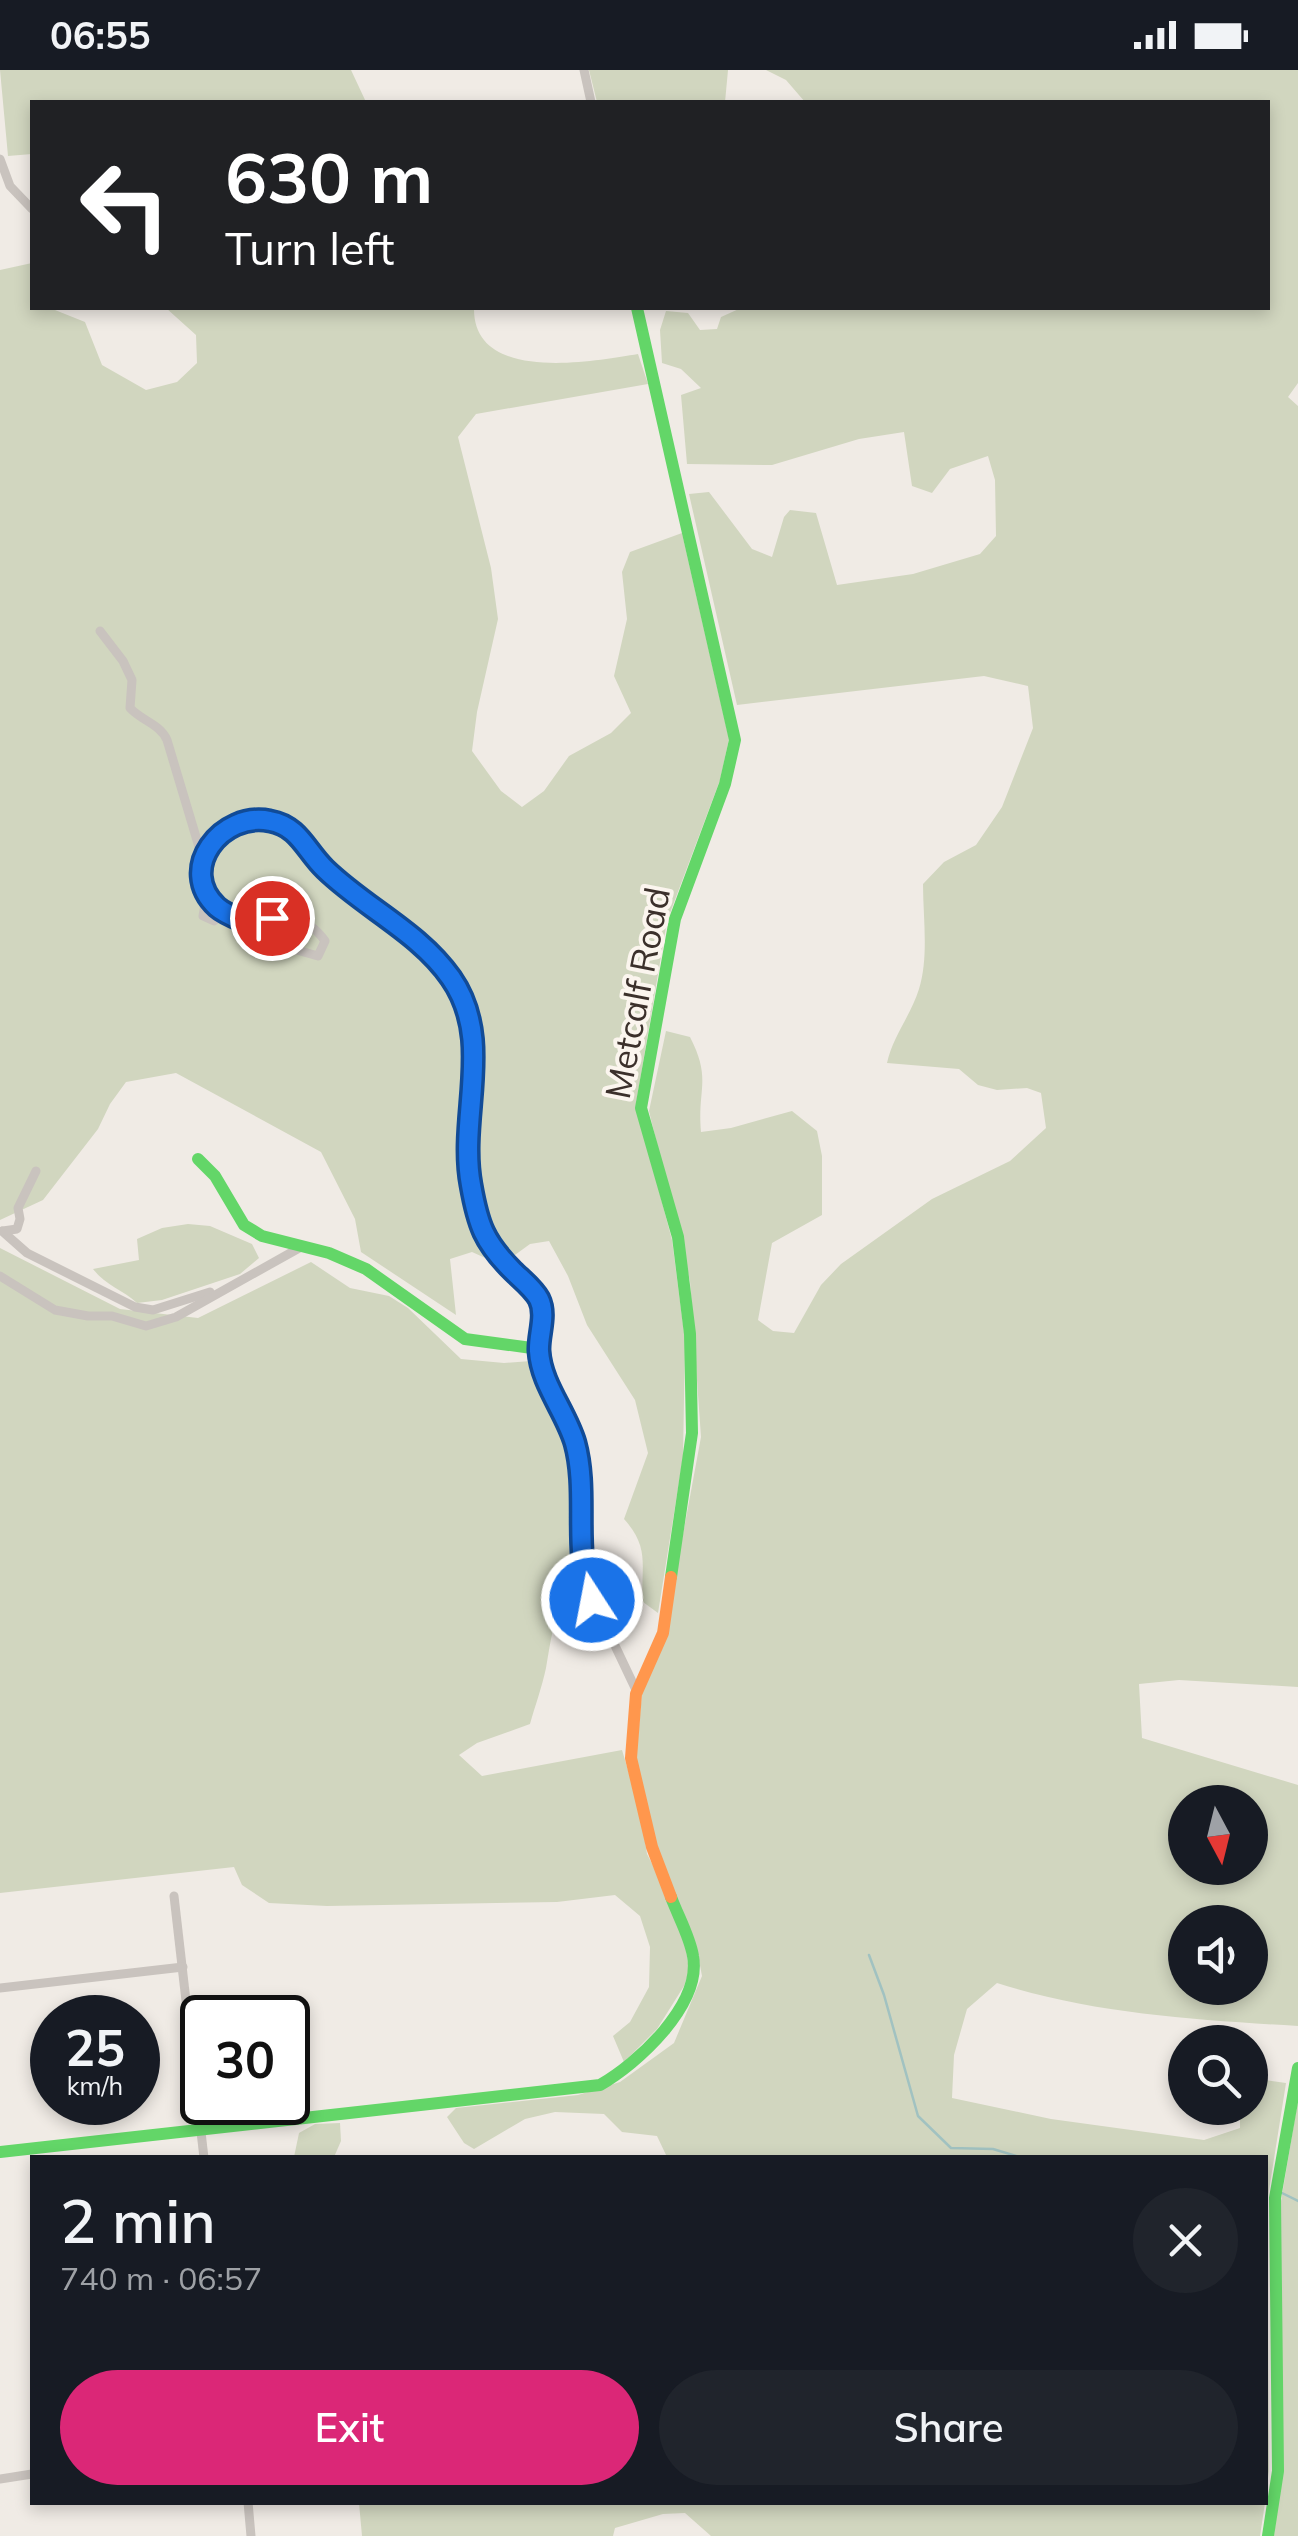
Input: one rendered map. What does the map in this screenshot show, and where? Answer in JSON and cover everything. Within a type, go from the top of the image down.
[{"type":"street","points":[[584,70],[591,100]]},
{"type":"street","points":[[0,159],[10,186],[30,207]]},
{"type":"street","name":"Metcalf Road","points":[[200,2129],[600,2085],[626,2072],[660,2036],[693,1977],[694,1958],[652,1847],[632,1758],[637,1692],[663,1633],[692,1432],[690,1334],[678,1237],[641,1108],[675,919],[725,784],[735,740],[637,310]]},
{"type":"street","points":[[100,631],[132,680],[130,708],[162,729],[167,740],[203,860],[207,891],[203,916],[214,921],[226,912]]},
{"type":"street","points":[[203,860],[215,837],[234,824],[258,819],[291,828],[326,870],[397,924],[450,975],[467,1009],[474,1048],[467,1137],[479,1226],[488,1244],[539,1299],[539,1349],[547,1381],[575,1444],[582,1544],[590,1593],[637,1692]]},
{"type":"street","points":[[207,891],[218,908],[257,927],[272,943],[318,956],[322,949],[324,941],[314,926],[298,920],[272,918],[257,927]]},
{"type":"street","points":[[198,1159],[215,1176],[244,1226],[262,1236],[329,1253],[366,1269],[465,1339],[539,1349]]},
{"type":"street","points":[[1,1231],[17,1228],[18,1208],[36,1171]]},
{"type":"street","points":[[1,1231],[28,1253],[135,1307],[153,1310],[226,1288]]},
{"type":"street","points":[[0,1276],[56,1310],[112,1316],[146,1326],[176,1317],[301,1247]]},
{"type":"street","points":[[174,1896],[204,2155]]},
{"type":"street","points":[[0,1988],[183,1968]]},
{"type":"street","points":[[1268,2536],[1278,2470],[1275,2198],[1298,2068]]},
{"type":"street","points":[[0,2152],[200,2129]]},
{"type":"street","points":[[0,2478],[30,2474]]},
{"type":"street","points":[[248,2505],[251,2536]]},
{"type":"green space","points":[[0,70],[351,70],[365,100],[30,100],[30,154],[8,156]]},
{"type":"green space","points":[[589,70],[728,70],[725,100],[596,100]]},
{"type":"green space","points":[[766,70],[1298,70],[1298,383],[1288,397],[1298,406],[1298,1687],[1179,1680],[1139,1684],[1142,1738],[1298,1785],[1298,2026],[1108,2009],[997,1983],[967,2009],[954,2055],[952,2098],[1051,2119],[1204,2140],[1240,2125],[1268,2125],[1268,2080],[1286,2083],[1268,2197],[1268,2155],[666,2155],[657,2136],[622,2132],[604,2114],[555,2112],[525,2119],[474,2149],[464,2143],[447,2117],[456,2108],[578,2095],[620,2082],[674,2043],[702,1976],[698,1955],[656,1845],[636,1759],[642,1693],[679,1556],[701,1437],[690,1281],[649,1111],[666,1031],[690,1037],[697,1052],[702,1074],[701,1132],[792,1111],[817,1131],[822,1156],[822,1215],[772,1243],[758,1320],[773,1331],[794,1333],[821,1285],[841,1264],[932,1199],[1010,1161],[1046,1128],[1041,1093],[1027,1088],[997,1090],[978,1085],[959,1069],[887,1063],[922,977],[923,884],[944,862],[976,845],[1002,807],[1033,728],[1028,686],[984,676],[737,705],[689,494],[709,492],[752,549],[772,557],[784,517],[790,510],[816,513],[837,585],[913,574],[980,554],[996,536],[995,480],[988,456],[950,469],[932,493],[912,486],[904,432],[859,439],[772,465],[687,464],[681,395],[701,388],[681,369],[662,363],[660,330],[666,311],[688,313],[700,330],[717,329],[721,317],[737,310],[1270,310],[1270,100],[803,100],[786,80]]},
{"type":"green space","points":[[30,263],[30,310],[55,310],[85,322],[102,365],[146,390],[177,382],[197,363],[196,335],[168,310],[474,310],[479,332],[492,348],[513,358],[565,363],[638,354],[648,384],[476,414],[458,437],[491,568],[498,619],[472,751],[501,791],[522,807],[544,791],[569,756],[611,733],[631,713],[614,676],[627,619],[622,572],[630,552],[682,533],[729,739],[720,780],[667,921],[636,1104],[672,1240],[685,1340],[683,1457],[658,1613],[643,1602],[641,1549],[624,1519],[648,1453],[635,1400],[587,1325],[549,1241],[530,1244],[501,1265],[472,1252],[450,1259],[456,1315],[361,1252],[355,1219],[321,1152],[176,1073],[126,1082],[98,1129],[43,1200],[0,1220],[0,270]]},
{"type":"green space","points":[[210,1226],[252,1244],[259,1258],[240,1274],[162,1300],[137,1303],[93,1269],[139,1260],[137,1239],[162,1228]]},
{"type":"green space","points":[[0,1248],[120,1309],[198,1318],[311,1262],[350,1288],[389,1296],[408,1308],[461,1359],[531,1361],[568,1441],[576,1495],[578,1586],[563,1604],[555,1624],[530,1724],[477,1743],[459,1755],[482,1776],[622,1750],[640,1810],[647,1854],[663,1885],[686,1949],[689,1971],[657,2029],[624,2062],[613,2036],[630,2022],[649,1987],[650,1947],[640,1916],[615,1895],[557,1902],[327,1906],[269,1903],[242,1885],[234,1867],[0,1893]]},
{"type":"green space","points":[[1298,2100],[1298,2536],[1274,2536],[1282,2472],[1281,2201]]},
{"type":"green space","points":[[340,2123],[341,2141],[335,2155],[294,2155],[299,2133],[315,2124]]},
{"type":"green space","points":[[1268,2337],[1269,2471],[1268,2478]]},
{"type":"green space","points":[[359,2505],[1265,2505],[1260,2536],[711,2536],[685,2513],[663,2514],[615,2528],[613,2536],[362,2536]]},
{"type":"waterway","points":[[869,1955],[918,2116],[951,2148],[993,2149],[1013,2155]]},
{"type":"waterway","points":[[1280,2192],[1298,2201]]},
{"type":"traffic: fast","points":[[637,310],[735,740],[725,784],[675,919],[641,1108],[678,1237],[690,1334],[692,1433],[671,1577]]},
{"type":"traffic: fast","points":[[198,1159],[215,1176],[244,1225],[262,1236],[329,1253],[366,1269],[465,1339],[539,1349]]},
{"type":"traffic: fast","points":[[0,2152],[600,2085],[648,2048],[664,2031],[687,1994],[693,1956],[671,1897]]},
{"type":"traffic: fast","points":[[1268,2536],[1278,2471],[1275,2198],[1298,2068]]},
{"type":"traffic: slow","points":[[671,1577],[663,1633],[636,1694],[631,1758],[652,1847],[671,1897]]},
{"type":"route","points":[[272,918],[257,927],[218,908],[209,897],[202,864],[208,846],[234,824],[258,819],[291,828],[326,870],[434,957],[461,993],[474,1048],[467,1137],[479,1226],[488,1244],[539,1299],[539,1349],[547,1381],[575,1444],[582,1544],[592,1600]]}]
